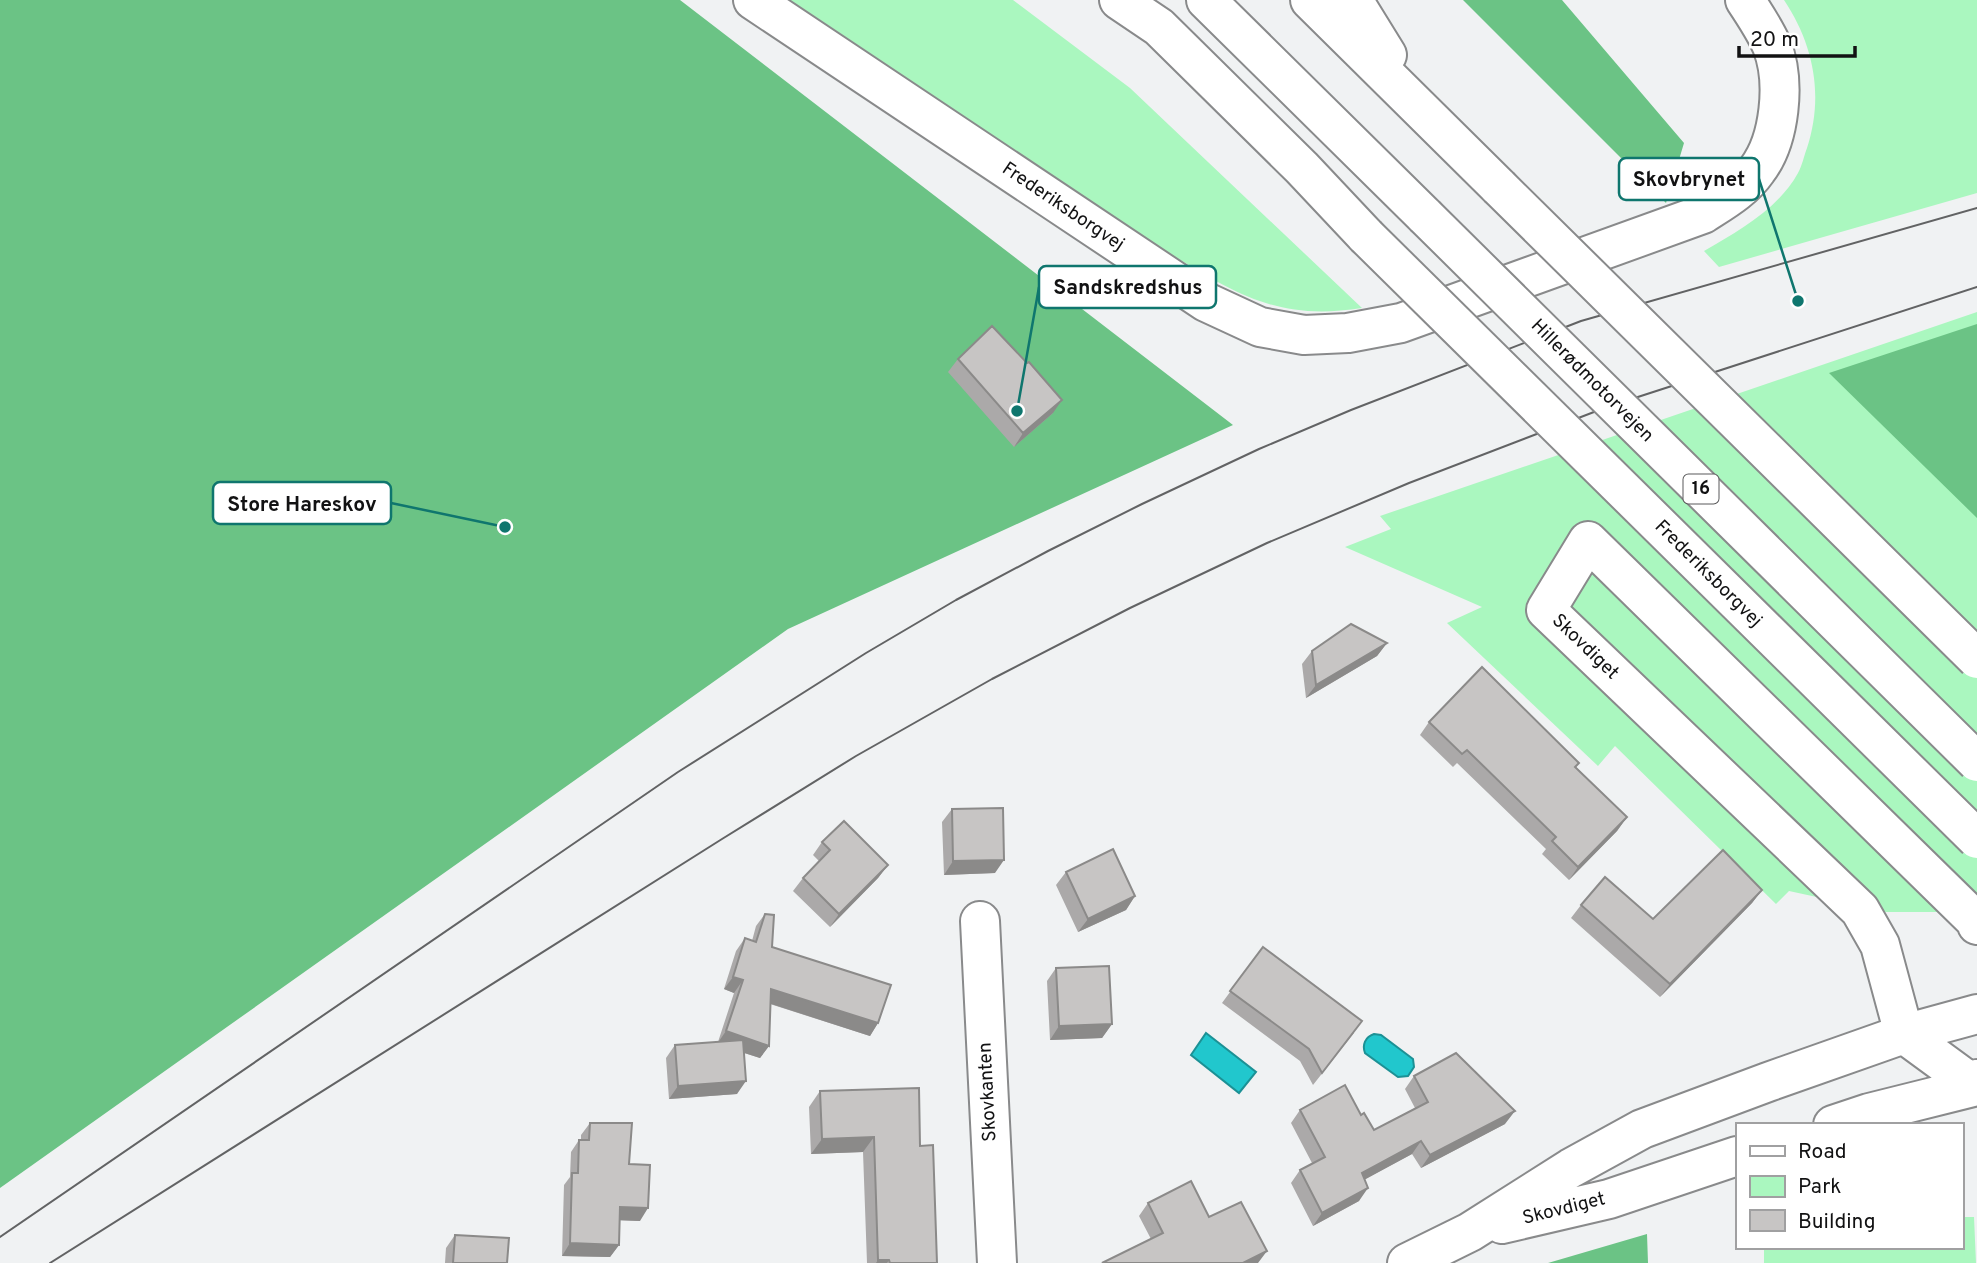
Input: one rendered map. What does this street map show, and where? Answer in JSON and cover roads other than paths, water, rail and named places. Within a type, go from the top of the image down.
[{"type":"main road","name":"Frederiksborgvej","points":[[753,0],[1206,302],[1260,327],[1304,335],[1348,333],[1401,323],[1703,214],[1736,193],[1758,170],[1772,145],[1779,114],[1773,49],[1758,18],[1745,0]]},
{"type":"main road","name":"Frederiksborgvej","points":[[1119,0],[1159,27],[1366,236],[1977,839]]},
{"type":"main road","name":"Hillerødmotorvejen","points":[[1206,0],[1977,762]]},
{"type":"main road","points":[[1310,0],[1977,659]]},
{"type":"main road","points":[[1353,0],[1419,108]]},
{"type":"main road","name":"Skovdiget","points":[[1406,1263],[1470,1232],[1571,1168],[1642,1129],[1904,1034],[1880,945],[1860,910],[1546,610],[1588,541],[1977,922]]},
{"type":"main road","name":"Skovkanten","points":[[980,921],[997,1263]]},
{"type":"main road","points":[[1904,1034],[1977,1014]]},
{"type":"main road","points":[[1904,1034],[1976,1083]]},
{"type":"main road","points":[[1839,1123],[1976,1083]]},
{"type":"main road","name":"Skovdiget","points":[[1470,1232],[1609,1199],[1736,1156]]},
{"type":"water","points":[[1206,1033],[1256,1072],[1239,1093],[1191,1055]]},
{"type":"water","points":[[1374,1034],[1381,1035],[1413,1059],[1414,1067],[1408,1076],[1398,1077],[1365,1053],[1365,1042]]},
{"type":"tram line","points":[[0,1237],[678,772],[866,653],[956,600],[1048,551],[1259,449],[1351,410],[1581,321],[1977,208]]},
{"type":"tram line","points":[[50,1263],[856,756],[992,679],[1130,608],[1267,543],[1409,483],[1607,407],[1977,287]]},
{"type":"place","name":"Skovbrynet","points":[[1798,301]]},
{"type":"place","name":"Sandskredshus","points":[[1017,411]]},
{"type":"place","name":"Store Hareskov","points":[[505,527]]}]
